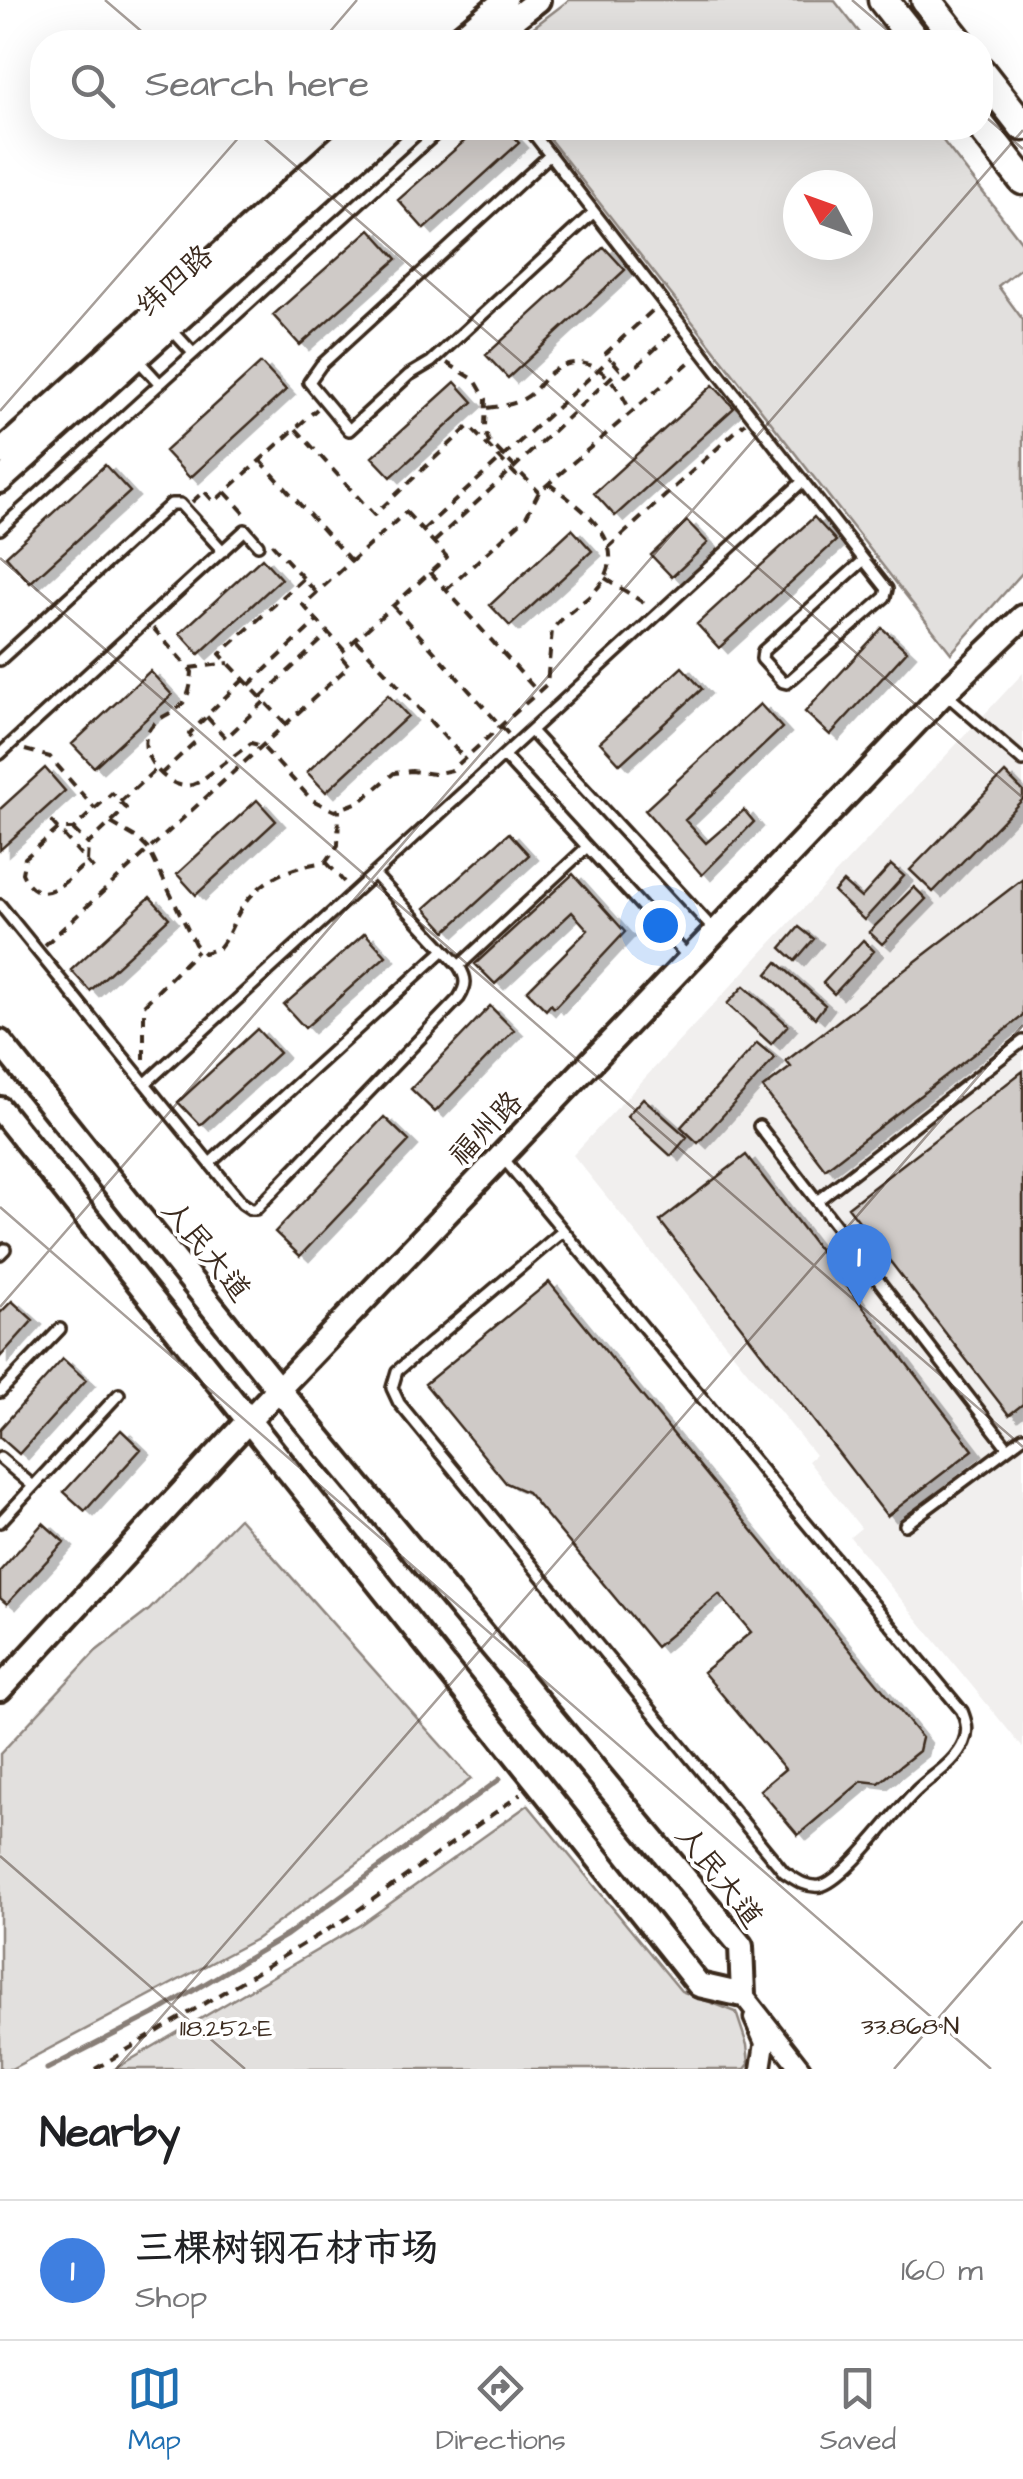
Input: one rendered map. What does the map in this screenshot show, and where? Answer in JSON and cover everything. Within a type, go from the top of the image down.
[{"type":"highway","points":[[882,0],[906,30]]},
{"type":"highway","points":[[938,5],[952,30]]},
{"type":"highway","points":[[993,88],[1023,126]]},
{"type":"highway","points":[[991,140],[1023,180]]},
{"type":"street","points":[[468,30],[504,0]]},
{"type":"street","points":[[499,30],[538,0]]},
{"type":"street","name":"纬四路","points":[[0,480],[128,350],[348,140]]},
{"type":"street","name":"纬四路","points":[[162,319],[376,140]]},
{"type":"street","name":"纬四路","points":[[0,452],[128,350]]},
{"type":"street","name":"福州路","points":[[0,1689],[279,1389],[944,692],[1023,616]]},
{"type":"street","name":"人民大道","points":[[0,1042],[279,1389],[741,1946],[743,1995]]},
{"type":"street","points":[[0,1109],[699,1985],[743,1995],[801,2069]]},
{"type":"street","points":[[743,1995],[764,2044],[760,2069]]},
{"type":"lane","points":[[0,530],[429,140]]},
{"type":"lane","points":[[538,140],[887,589],[885,597],[787,683],[783,682],[762,659],[763,651],[864,560]]},
{"type":"lane","points":[[550,155],[320,365],[309,382],[324,403],[349,430],[408,375],[437,356],[594,212]]},
{"type":"lane","points":[[162,319],[194,352]]},
{"type":"lane","points":[[128,350],[160,384]]},
{"type":"lane","points":[[146,1083],[802,481]]},
{"type":"lane","points":[[0,660],[171,504],[176,502],[185,509],[223,551]]},
{"type":"lane","points":[[2,753],[245,530],[258,545]]},
{"type":"lane","points":[[944,692],[1023,761]]},
{"type":"lane","points":[[531,731],[716,932]]},
{"type":"lane","points":[[504,756],[690,959]]},
{"type":"lane","points":[[459,966],[587,847]]},
{"type":"lane","points":[[0,905],[242,1203],[256,1209],[459,998],[466,981],[459,966],[375,874]]},
{"type":"lane","points":[[210,1164],[444,950]]},
{"type":"lane","points":[[817,1201],[1023,1041]]},
{"type":"lane","points":[[759,1126],[1008,1448]]},
{"type":"lane","points":[[502,1156],[962,1711],[967,1725],[964,1742],[947,1766],[914,1793],[839,1876],[822,1886],[805,1885],[784,1872],[399,1404],[392,1388],[398,1371],[563,1230]]},
{"type":"lane","points":[[0,1392],[60,1329]]},
{"type":"lane","points":[[0,1522],[119,1394]]},
{"type":"lane","points":[[905,1526],[1023,1438]]},
{"type":"lane","points":[[0,1458],[33,1486]]},
{"type":"path","points":[[663,301],[606,353],[626,376],[681,324]]},
{"type":"path","points":[[446,590],[526,517],[539,492],[702,352]]},
{"type":"path","points":[[437,356],[470,375],[486,399],[485,434],[502,458]]},
{"type":"path","points":[[423,530],[610,358]]},
{"type":"path","points":[[488,408],[525,398],[548,374],[568,364],[599,369],[611,377],[631,413]]},
{"type":"path","points":[[434,542],[620,369]]},
{"type":"path","points":[[185,509],[204,491],[214,502],[324,403]]},
{"type":"path","points":[[608,548],[752,416]]},
{"type":"path","points":[[296,429],[374,515],[469,426],[539,492]]},
{"type":"path","points":[[260,460],[351,561]]},
{"type":"path","points":[[147,620],[190,668],[187,697],[146,734],[146,754],[158,771],[173,784],[190,786],[251,743],[262,746],[312,800],[324,808],[339,810],[361,800],[394,773],[444,773],[465,759],[550,677],[552,630],[605,578],[608,558],[605,536],[583,508],[549,484]]},
{"type":"path","points":[[38,951],[349,666],[339,654],[344,650],[356,640],[447,557],[406,512],[304,605],[344,650]]},
{"type":"path","points":[[430,572],[538,692]]},
{"type":"path","points":[[286,724],[220,654],[304,578]]},
{"type":"path","points":[[605,578],[660,613]]},
{"type":"path","points":[[393,606],[517,744]]},
{"type":"path","points":[[249,685],[318,620]]},
{"type":"path","points":[[206,716],[226,738],[329,633]]},
{"type":"path","points":[[356,640],[465,759]]},
{"type":"path","points":[[190,668],[229,663]]},
{"type":"path","points":[[120,802],[196,741],[189,734],[244,679]]},
{"type":"path","points":[[2,753],[27,750],[50,757],[95,809]]},
{"type":"path","points":[[112,793],[120,802],[126,808],[88,844],[87,862],[58,888],[48,892],[31,887],[25,880],[25,858],[58,829],[73,829],[112,793]]},
{"type":"path","points":[[111,823],[137,838],[148,850],[199,949],[212,952],[219,948],[244,904],[280,872],[326,862],[338,846],[339,810]]},
{"type":"path","points":[[51,821],[96,872]]},
{"type":"path","points":[[73,829],[88,844]]},
{"type":"path","points":[[326,862],[354,893]]},
{"type":"path","points":[[146,1083],[144,1004],[199,949]]},
{"type":"path","points":[[94,2069],[347,1918],[536,1782]]},
{"type":"shaded area","points":[[569,0],[834,0],[858,30],[530,30]]},
{"type":"shaded area","points":[[550,140],[942,140],[1023,244],[1023,266],[998,286],[1023,320],[1023,572],[951,653]]},
{"type":"shaded area","points":[[1023,673],[1023,1748],[850,1537],[861,1528],[808,1461],[815,1455],[573,1155]]},
{"type":"shaded area","points":[[239,1518],[471,1779],[256,1939],[11,2069],[0,2069],[0,1754],[96,1651],[149,1610]]},
{"type":"shaded area","points":[[528,1805],[681,1991],[736,2012],[747,2045],[749,2064],[745,2069],[115,2069],[360,1925]]},
{"type":"building","points":[[466,140],[519,143],[424,229],[398,200]]},
{"type":"building","points":[[370,229],[397,259],[300,345],[273,315]]},
{"type":"building","points":[[604,247],[625,270],[508,378],[486,355]]},
{"type":"building","points":[[261,363],[286,390],[190,478],[165,451]]},
{"type":"building","points":[[455,382],[473,402],[391,477],[372,457]]},
{"type":"building","points":[[713,385],[734,408],[615,516],[594,493]]},
{"type":"building","points":[[105,465],[130,492],[30,583],[6,556]]},
{"type":"building","points":[[814,517],[836,541],[719,648],[697,624]]},
{"type":"building","points":[[687,521],[708,543],[672,577],[651,555]]},
{"type":"building","points":[[572,529],[592,551],[510,626],[490,605]]},
{"type":"building","points":[[262,558],[281,579],[199,654],[180,633]]},
{"type":"building","points":[[882,628],[907,651],[830,735],[805,712]]},
{"type":"building","points":[[682,667],[702,689],[620,764],[600,742]]},
{"type":"building","points":[[150,671],[172,695],[94,767],[72,744]]},
{"type":"building","points":[[388,695],[408,716],[326,792],[307,772]]},
{"type":"building","points":[[760,704],[782,728],[685,820],[706,843],[744,810],[754,822],[702,875],[645,810]]},
{"type":"building","points":[[45,768],[65,791],[0,850],[0,809]]},
{"type":"building","points":[[1005,773],[1023,791],[1023,799],[933,892],[910,870]]},
{"type":"building","points":[[257,800],[276,821],[196,895],[177,874]]},
{"type":"building","points":[[509,833],[529,855],[446,931],[425,908]]},
{"type":"building","points":[[891,865],[904,876],[864,920],[834,892],[843,882],[861,898]]},
{"type":"building","points":[[573,874],[625,932],[554,1008],[551,1004],[546,1010],[527,991],[588,930],[572,912],[495,984],[475,964]]},
{"type":"building","points":[[1023,879],[1023,1016],[825,1169],[763,1088],[791,1067],[786,1061]]},
{"type":"building","points":[[914,887],[926,899],[882,944],[869,932]]},
{"type":"building","points":[[150,897],[169,918],[90,991],[71,970]]},
{"type":"building","points":[[799,927],[814,939],[795,961],[781,948]]},
{"type":"building","points":[[365,933],[386,956],[305,1028],[284,1005]]},
{"type":"building","points":[[863,940],[874,951],[834,994],[823,983]]},
{"type":"building","points":[[777,962],[825,1005],[815,1018],[767,974]]},
{"type":"building","points":[[744,986],[788,1025],[771,1044],[727,1004]]},
{"type":"building","points":[[490,1006],[514,1030],[435,1112],[411,1089]]},
{"type":"building","points":[[257,1029],[279,1053],[200,1125],[178,1102]]},
{"type":"building","points":[[757,1043],[775,1058],[698,1143],[681,1127]]},
{"type":"building","points":[[1023,1071],[1023,1404],[1009,1415],[848,1207]]},
{"type":"building","points":[[643,1098],[687,1137],[671,1156],[627,1116]]},
{"type":"building","points":[[384,1117],[409,1141],[300,1256],[275,1232]]},
{"type":"building","points":[[746,1155],[973,1450],[887,1516],[660,1221]]},
{"type":"building","points":[[549,1282],[922,1738],[919,1751],[879,1783],[862,1781],[798,1835],[760,1790],[785,1769],[703,1672],[751,1632],[719,1594],[656,1647],[527,1492],[506,1483],[425,1384]]},
{"type":"building","points":[[12,1301],[33,1320],[0,1357],[0,1313]]},
{"type":"building","points":[[63,1359],[86,1380],[19,1454],[0,1437],[0,1429]]},
{"type":"building","points":[[121,1430],[141,1449],[85,1511],[64,1492]]},
{"type":"building","points":[[43,1523],[64,1542],[7,1604],[0,1598],[0,1571]]},
{"type":"waterway","points":[[47,2069],[154,2014],[287,1935],[500,1779]]},
{"type":"place","name":"三棵树钢石材市场","points":[[859,1306]]}]
